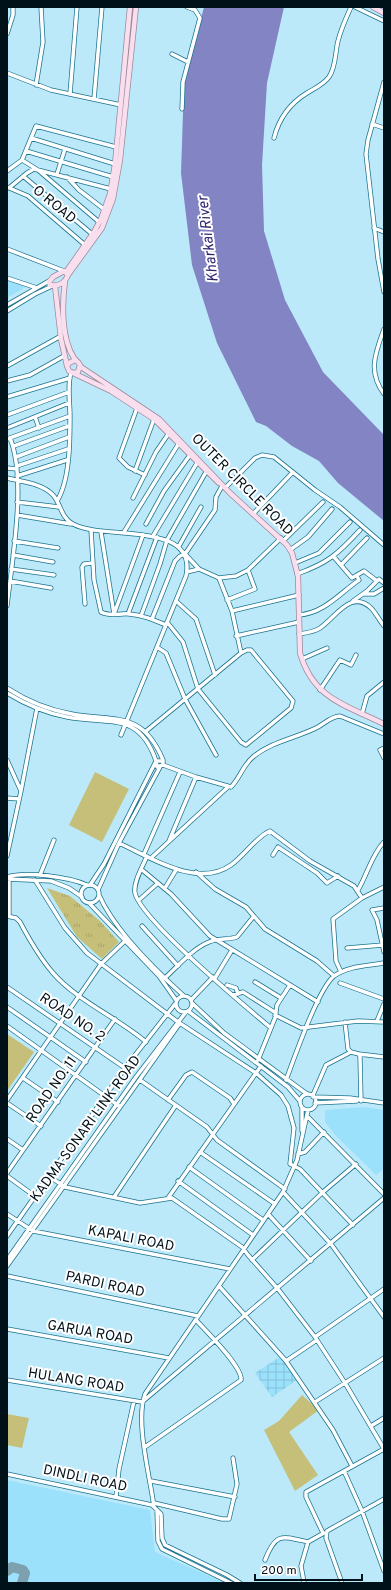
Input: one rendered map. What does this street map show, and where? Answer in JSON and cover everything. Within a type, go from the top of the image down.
[{"type":"main road","points":[[130,7],[115,164],[111,189],[99,222],[66,272],[64,294],[67,338],[75,360],[79,362],[80,368],[152,413],[206,472],[224,487]]},
{"type":"main road","points":[[136,7],[120,160],[113,199],[102,228],[66,272],[49,281],[49,284],[53,286],[64,356],[67,366],[72,373],[102,386],[154,419],[172,434]]},
{"type":"main road","points":[[373,7],[384,13]]},
{"type":"main road","points":[[53,286],[65,280]]},
{"type":"main road","points":[[67,366],[68,362],[75,360]]},
{"type":"main road","points":[[72,373],[78,372],[80,368]]},
{"type":"main road","name":"OUTER CIRCLE ROAD","points":[[172,434],[224,487],[282,539],[290,550],[297,574],[299,595],[299,634],[302,659],[310,678],[320,690],[340,704],[384,724]]},
{"type":"street","points":[[7,34],[13,15],[13,7]]},
{"type":"street","points":[[36,85],[43,42],[42,7]]},
{"type":"street","points":[[70,94],[77,7]]},
{"type":"street","points":[[94,99],[102,7]]},
{"type":"street","points":[[182,109],[183,82],[200,18],[195,10],[187,7]]},
{"type":"street","points":[[274,138],[277,126],[289,107],[299,98],[322,85],[329,76],[333,67],[338,41],[351,7]]},
{"type":"street","points":[[355,7],[384,21]]},
{"type":"street","points":[[172,54],[188,62]]},
{"type":"street","points":[[7,73],[36,85],[70,94],[125,105]]},
{"type":"street","points":[[384,82],[372,124],[366,154],[374,228],[384,292]]},
{"type":"street","points":[[372,124],[384,128]]},
{"type":"street","points":[[7,171],[22,160],[36,126],[116,147]]},
{"type":"street","points":[[31,138],[115,164]]},
{"type":"street","points":[[57,174],[65,149]]},
{"type":"street","points":[[26,151],[113,177]]},
{"type":"street","points":[[22,160],[38,170],[99,222]]},
{"type":"street","points":[[8,187],[30,170],[38,170],[111,189]]},
{"type":"street","points":[[23,176],[92,234]]},
{"type":"street","points":[[67,177],[79,190],[104,210]]},
{"type":"street","name":"O ROAD","points":[[8,187],[33,200],[85,244]]},
{"type":"street","points":[[374,228],[384,232]]},
{"type":"street","points":[[7,249],[66,272]]},
{"type":"street","points":[[7,278],[37,288]]},
{"type":"street","points":[[7,305],[49,281]]},
{"type":"street","points":[[7,310],[35,294],[53,286]]},
{"type":"street","points":[[384,329],[374,362],[376,379],[384,394]]},
{"type":"street","points":[[7,366],[61,336]]},
{"type":"street","points":[[7,381],[30,374],[64,356]]},
{"type":"street","points":[[57,501],[65,484],[70,426],[69,392],[72,373]]},
{"type":"street","points":[[7,397],[70,378]]},
{"type":"street","points":[[7,415],[69,392]]},
{"type":"street","points":[[7,428],[69,403]]},
{"type":"street","points":[[137,408],[119,458],[121,462],[135,471],[145,475]]},
{"type":"street","points":[[7,606],[17,515],[16,456],[14,446],[9,438],[70,416]]},
{"type":"street","points":[[35,417],[39,428]]},
{"type":"street","points":[[135,471],[154,419]]},
{"type":"street","points":[[14,446],[70,426]]},
{"type":"street","points":[[133,498],[156,452],[172,434]]},
{"type":"street","points":[[16,456],[69,437]]},
{"type":"street","points":[[124,532],[179,443]]},
{"type":"street","points":[[7,468],[17,468],[68,449]]},
{"type":"street","points":[[152,619],[175,560],[185,554],[215,510],[216,497],[248,463],[262,454],[274,457],[345,511],[384,544]]},
{"type":"street","points":[[146,524],[164,491],[190,455]]},
{"type":"street","points":[[17,479],[67,460]]},
{"type":"street","points":[[128,614],[154,537],[197,462]]},
{"type":"street","points":[[141,616],[167,540],[206,472]]},
{"type":"street","points":[[253,514],[293,472]]},
{"type":"street","points":[[7,478],[17,479],[50,492],[67,519],[73,524]]},
{"type":"street","points":[[17,502],[59,506]]},
{"type":"street","points":[[17,515],[73,524],[101,532],[124,532],[167,540],[179,546],[199,570],[219,578],[236,576],[248,570],[323,502]]},
{"type":"street","points":[[179,546],[201,507]]},
{"type":"street","points":[[290,550],[308,537],[332,509]]},
{"type":"street","points":[[295,563],[318,554],[350,522]]},
{"type":"street","points":[[91,530],[93,563],[99,609],[105,614],[128,614],[141,616],[167,624],[183,642],[198,689],[241,742],[248,744],[291,708],[293,701],[251,650],[247,650],[241,653],[198,689],[145,732]]},
{"type":"street","points":[[297,574],[324,564],[334,557],[360,530]]},
{"type":"street","points":[[101,532],[114,614]]},
{"type":"street","points":[[114,614],[144,535]]},
{"type":"street","points":[[341,565],[368,538]]},
{"type":"street","points":[[14,541],[58,548]]},
{"type":"street","points":[[121,735],[187,572],[188,563],[185,554]]},
{"type":"street","points":[[13,555],[53,562]]},
{"type":"street","points":[[334,557],[352,578],[364,571],[377,581]]},
{"type":"street","points":[[85,604],[82,567],[84,564],[93,563]]},
{"type":"street","points":[[11,569],[54,575]]},
{"type":"street","points":[[187,572],[199,570]]},
{"type":"street","points":[[227,600],[254,589],[248,570]]},
{"type":"street","points":[[299,615],[312,614],[327,606],[345,589],[359,580],[357,576]]},
{"type":"street","points":[[219,578],[232,611],[236,636],[241,653]]},
{"type":"street","points":[[299,634],[319,628],[380,579],[384,583]]},
{"type":"street","points":[[10,581],[51,588]]},
{"type":"street","points":[[362,594],[374,594],[384,588]]},
{"type":"street","points":[[232,611],[299,595]]},
{"type":"street","points":[[176,601],[196,619],[215,675]]},
{"type":"street","points":[[352,601],[360,601],[367,604],[384,626]]},
{"type":"street","points":[[236,636],[299,622]]},
{"type":"street","points":[[157,647],[166,653],[185,699],[216,755]]},
{"type":"street","points":[[302,659],[327,648]]},
{"type":"street","points":[[320,690],[340,660],[351,665],[356,655]]},
{"type":"street","points":[[362,714],[367,696],[384,682]]},
{"type":"street","points":[[7,688],[30,701],[57,711],[127,723],[145,732],[156,748],[162,764],[119,843],[98,890],[105,909],[115,923],[165,978],[224,1033],[286,1080],[307,1094],[313,1096],[350,1098],[384,1104]]},
{"type":"street","points":[[7,693],[37,708],[67,718],[127,723],[144,736],[151,747],[156,762],[104,864],[89,885],[83,888],[81,892],[82,897]]},
{"type":"street","points":[[7,856],[37,708]]},
{"type":"street","points":[[151,858],[228,787],[234,784],[247,763],[254,756],[280,742],[317,727],[334,717],[340,716],[383,735]]},
{"type":"street","points":[[384,748],[380,750],[384,758]]},
{"type":"street","points":[[7,760],[21,791]]},
{"type":"street","points":[[156,762],[180,772],[228,787]]},
{"type":"street","points":[[156,762],[162,764]]},
{"type":"street","points":[[180,772],[145,855],[135,885],[135,892],[139,900],[166,933],[271,1028]]},
{"type":"street","points":[[169,842],[196,777]]},
{"type":"street","points":[[7,798],[19,800]]},
{"type":"street","points":[[119,843],[176,870],[210,873],[223,870],[231,865],[270,831],[310,861],[350,882],[358,890],[362,898]]},
{"type":"street","points":[[40,875],[54,840]]},
{"type":"street","points":[[358,890],[367,876],[374,856],[384,842]]},
{"type":"street","points":[[273,855],[278,847],[317,873],[327,883],[338,876]]},
{"type":"street","points":[[141,869],[158,884],[165,888],[215,940],[318,1002]]},
{"type":"street","points":[[165,888],[176,870]]},
{"type":"street","points":[[196,872],[215,889],[246,907],[265,929],[317,961],[334,976]]},
{"type":"street","points":[[8,878],[40,875],[73,880],[89,885],[98,890]]},
{"type":"street","points":[[8,878],[60,883],[82,897],[159,976],[176,1002],[178,1011],[187,1012],[261,1066],[288,1087],[300,1101],[302,1107],[302,1132],[298,1154],[284,1191],[169,1358],[142,1402],[145,1447],[155,1507],[158,1541],[162,1549],[231,1583]]},
{"type":"street","points":[[8,878],[8,916],[20,922],[53,973],[80,995],[146,1042]]},
{"type":"street","points":[[35,880],[65,928],[77,943],[101,964],[169,1013],[179,1023],[256,1073],[273,1086],[288,1106],[294,1128],[293,1150],[289,1162],[300,1169],[353,1225]]},
{"type":"street","points":[[139,900],[158,884]]},
{"type":"street","points":[[341,972],[336,961],[333,922],[336,916],[362,898],[384,887]]},
{"type":"street","points":[[89,903],[94,902],[99,894]]},
{"type":"street","points":[[384,908],[372,910],[377,920],[384,952]]},
{"type":"street","points":[[165,978],[189,955],[203,945],[215,940],[237,937],[254,916]]},
{"type":"street","points":[[142,926],[178,966]]},
{"type":"street","points":[[41,1126],[7,1101],[101,964],[125,941]]},
{"type":"street","points":[[347,948],[383,945]]},
{"type":"street","points":[[187,1012],[191,1002],[214,978],[232,950]]},
{"type":"street","points":[[286,1080],[306,1027],[330,980],[341,972],[352,968],[384,963]]},
{"type":"street","points":[[255,982],[281,998]]},
{"type":"street","points":[[340,983],[384,998]]},
{"type":"street","points":[[227,985],[236,988],[238,994]]},
{"type":"street","points":[[258,1060],[276,1014],[277,1005],[290,985]]},
{"type":"street","name":"ROAD NO. 2","points":[[7,987],[126,1068]]},
{"type":"street","points":[[233,995],[243,992],[299,1027],[345,1022],[384,1022]]},
{"type":"street","points":[[176,1002],[184,996]]},
{"type":"street","name":"KADMA SONARI LINK ROAD","points":[[7,1236],[126,1068],[176,1002]]},
{"type":"street","points":[[377,1021],[384,1004]]},
{"type":"street","points":[[7,1007],[86,1062]]},
{"type":"street","name":"KADMA SONARI LINK ROAD","points":[[7,1260],[61,1183],[187,1012]]},
{"type":"street","name":"ROAD NO. 11","points":[[7,1183],[8,1176],[23,1150],[115,1019]]},
{"type":"street","points":[[345,1022],[348,1049],[351,1052]]},
{"type":"street","points":[[7,1266],[179,1023]]},
{"type":"street","points":[[7,1026],[119,1106]]},
{"type":"street","points":[[316,1103],[313,1096],[326,1065],[351,1052],[384,1057]]},
{"type":"street","points":[[359,1054],[360,1100]]},
{"type":"street","points":[[168,1198],[261,1066]]},
{"type":"street","points":[[168,1100],[186,1075],[192,1072],[230,1098],[234,1104]]},
{"type":"street","points":[[23,1078],[58,1102]]},
{"type":"street","points":[[140,1080],[209,1128],[217,1140],[284,1191],[331,1244],[384,1317]]},
{"type":"street","points":[[300,1101],[301,1098],[307,1094]]},
{"type":"street","points":[[316,1103],[360,1100]]},
{"type":"street","points":[[308,1110],[312,1109],[316,1103]]},
{"type":"street","points":[[114,1197],[176,1105]]},
{"type":"street","points":[[302,1107],[308,1110]]},
{"type":"street","points":[[302,1132],[308,1117],[308,1110]]},
{"type":"street","points":[[308,1117],[384,1194]]},
{"type":"street","points":[[298,1154],[305,1152],[324,1132]]},
{"type":"street","points":[[7,1139],[23,1150]]},
{"type":"street","points":[[200,1152],[275,1204]]},
{"type":"street","points":[[252,1260],[323,1192],[356,1164]]},
{"type":"street","points":[[189,1167],[263,1220]]},
{"type":"street","points":[[8,1176],[36,1196]]},
{"type":"street","points":[[50,1177],[61,1183],[64,1187],[146,1203],[168,1198],[175,1200],[244,1249],[278,1289],[316,1338],[345,1383],[384,1449],[306,1492],[306,1498],[325,1532],[342,1583]]},
{"type":"street","points":[[178,1182],[253,1235]]},
{"type":"street","points":[[142,1402],[247,1316],[384,1198]]},
{"type":"street","name":"KAPALI ROAD","points":[[7,1214],[17,1222],[33,1231],[230,1269]]},
{"type":"street","points":[[268,1214],[311,1261]]},
{"type":"street","name":"PARDI ROAD","points":[[7,1276],[197,1318]]},
{"type":"street","points":[[219,1286],[286,1361],[333,1430],[352,1466]]},
{"type":"street","points":[[286,1361],[384,1289]]},
{"type":"street","points":[[145,1447],[241,1380],[234,1364],[197,1318]]},
{"type":"street","name":"GARUA ROAD","points":[[7,1329],[169,1358]]},
{"type":"street","points":[[314,1402],[384,1358]]},
{"type":"street","name":"HULANG ROAD","points":[[7,1380],[142,1402]]},
{"type":"street","points":[[116,1497],[119,1470],[134,1401]]},
{"type":"street","points":[[371,1426],[384,1418]]},
{"type":"street","points":[[151,1481],[235,1497],[237,1479],[233,1458]]},
{"type":"street","points":[[344,1471],[362,1511],[384,1572]]},
{"type":"street","name":"DINDLI ROAD","points":[[7,1474],[149,1504],[155,1507],[226,1520],[230,1517],[235,1497]]},
{"type":"street","points":[[304,1582],[302,1566],[308,1542],[384,1499]]},
{"type":"street","points":[[155,1507],[161,1514],[162,1538],[168,1548],[227,1575],[240,1583]]},
{"type":"street","points":[[265,1560],[271,1545],[275,1540],[292,1537],[308,1542]]},
{"type":"shaded area","points":[[7,277],[29,285],[7,298]]},
{"type":"shaded area","points":[[365,1107],[384,1110],[384,1169],[376,1175],[335,1135],[325,1122],[325,1110]]},
{"type":"shaded area","points":[[281,1356],[297,1380],[272,1397],[255,1373]]},
{"type":"shaded area","points":[[7,1480],[150,1510],[155,1552],[225,1583],[7,1583]]},
{"type":"green space","points":[[95,772],[129,789],[102,842],[69,825]]},
{"type":"green space","points":[[47,888],[70,896],[100,921],[119,942],[102,959],[77,937]]},
{"type":"green space","points":[[7,1034],[34,1052],[7,1091]]},
{"type":"green space","points":[[302,1395],[319,1410],[289,1432],[318,1475],[295,1491],[264,1430],[279,1421]]},
{"type":"green space","points":[[7,1414],[29,1418],[22,1448],[7,1445]]},
{"type":"water","name":"Kharkai River","points":[[204,7],[284,7],[267,83],[262,165],[264,231],[285,300],[323,372],[384,435],[384,521],[338,483],[319,461],[292,446],[266,426],[256,422],[217,343],[192,265],[181,173],[184,83]]},
{"type":"taxiway","points":[[7,1571],[12,1567],[23,1570],[25,1573],[22,1583]]}]
